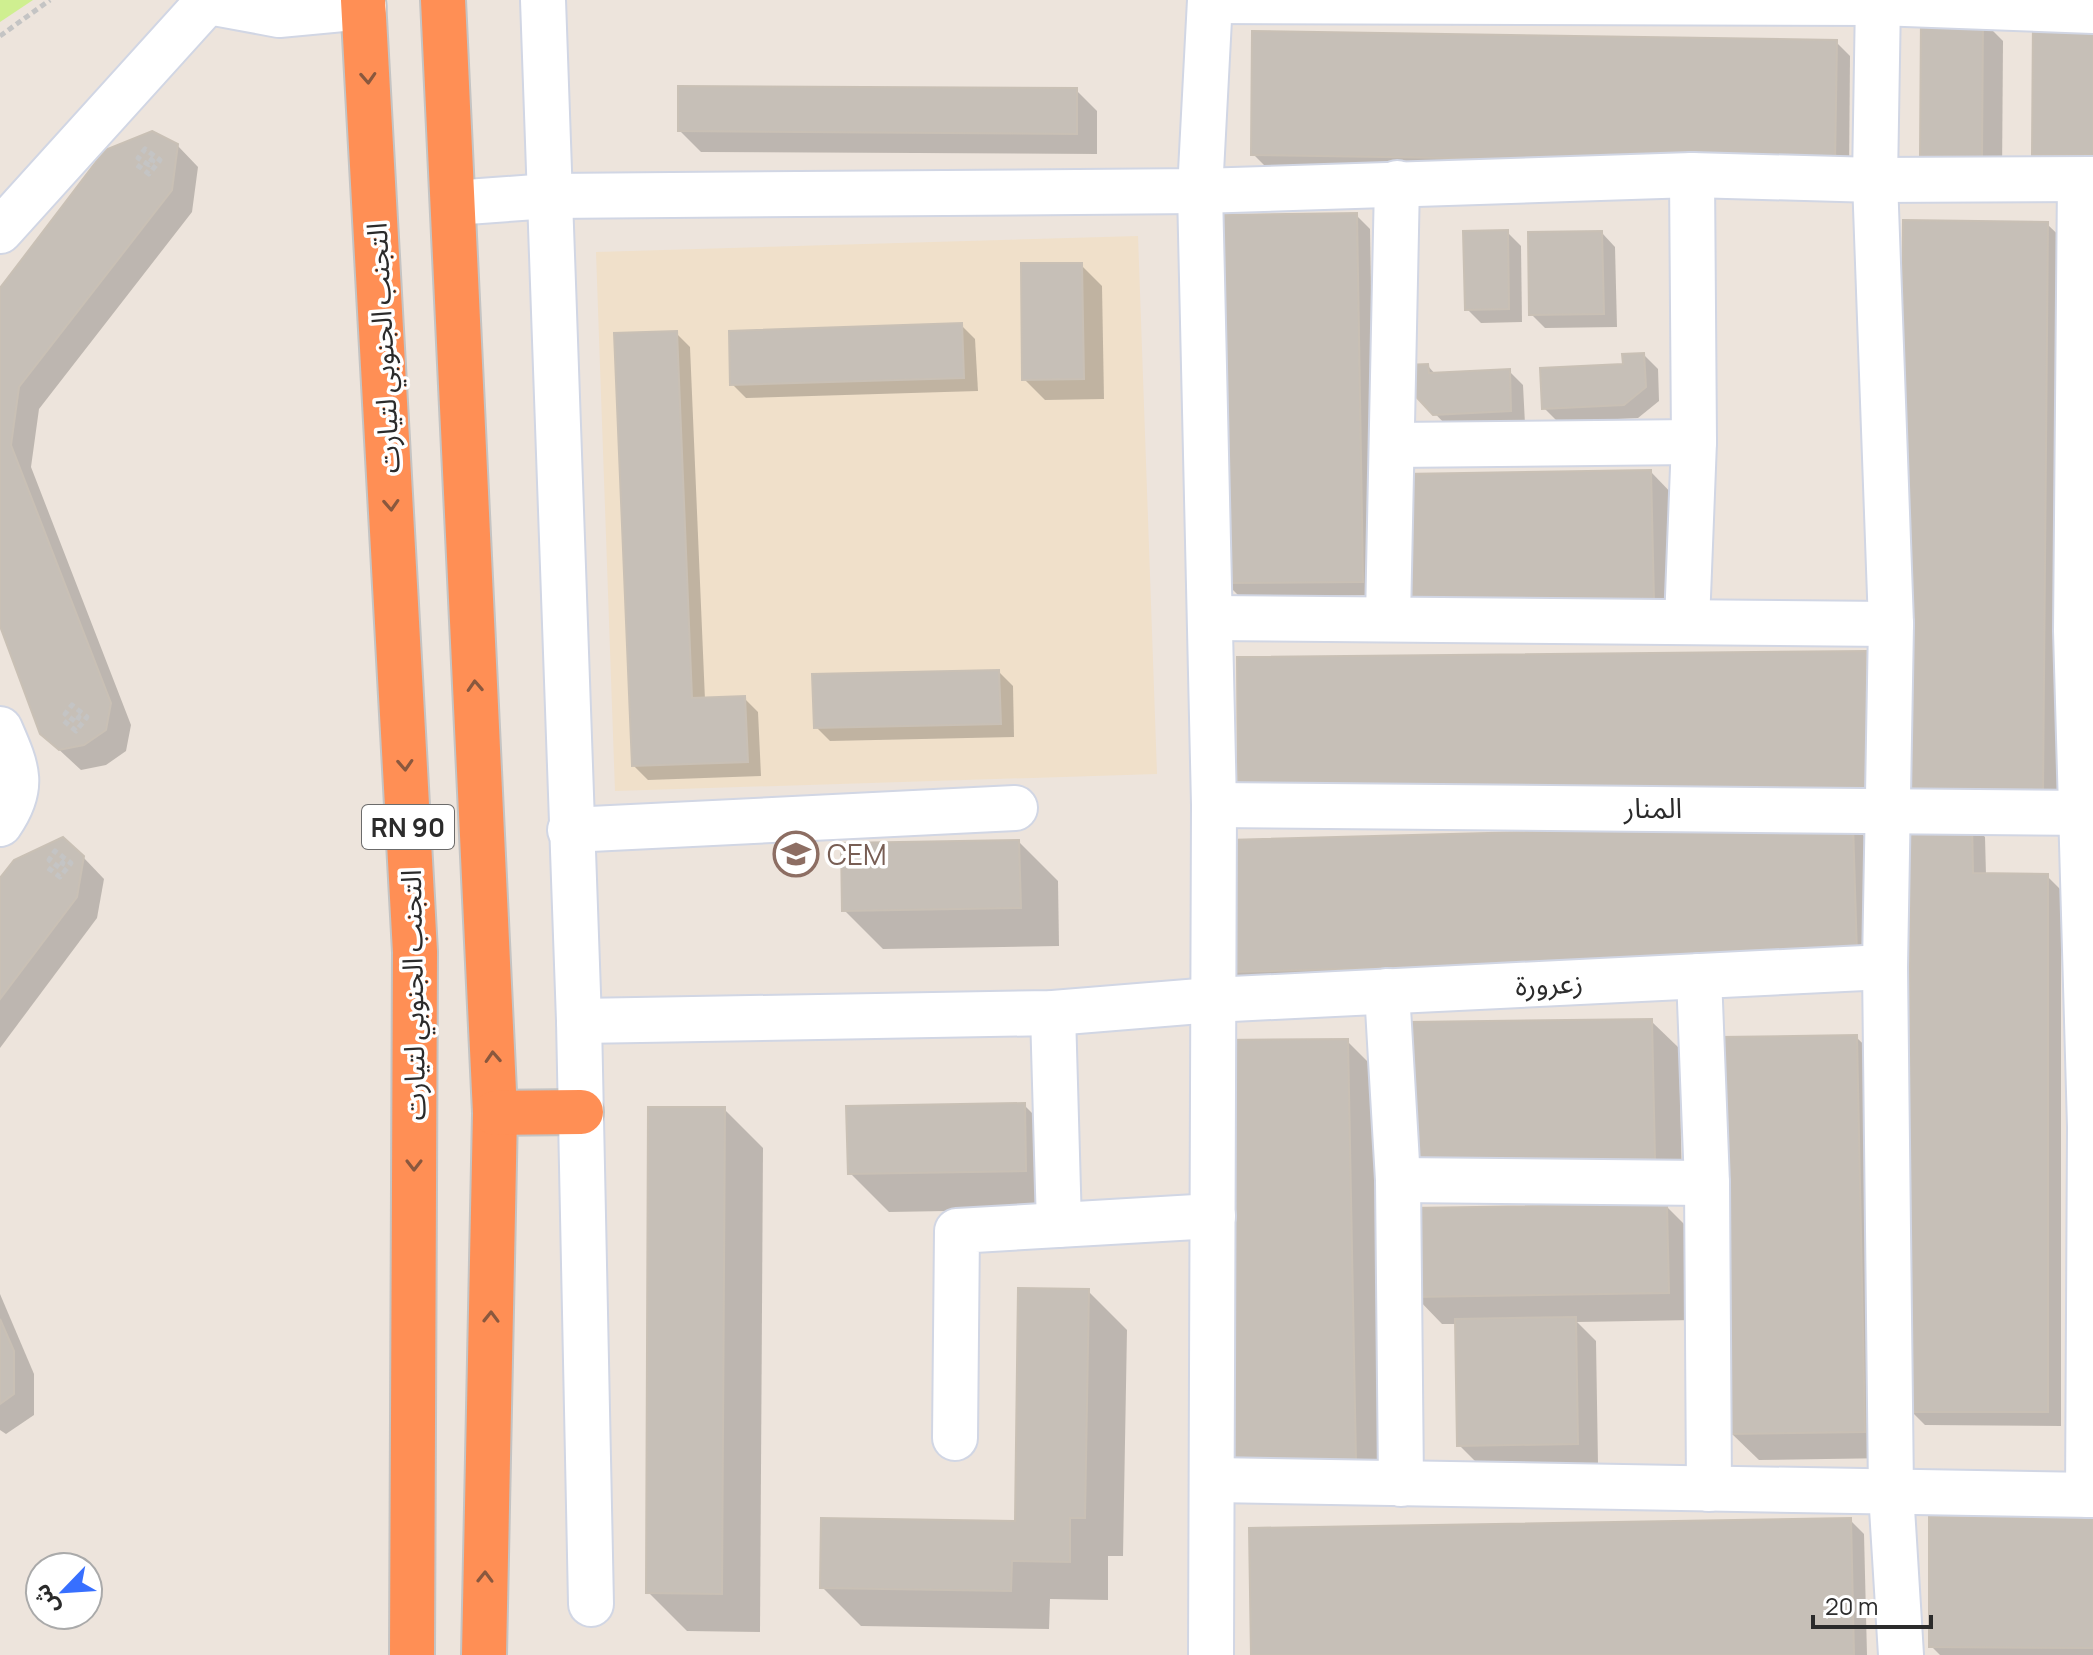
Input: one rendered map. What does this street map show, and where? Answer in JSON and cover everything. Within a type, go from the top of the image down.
[{"type":"highway","name":"RN 90","points":[[443,0],[495,1113],[484,1655]]},
{"type":"highway","name":"التجنب الجنوبي لتيارت","points":[[364,4],[415,952],[412,1655]]},
{"type":"highway","points":[[495,1113],[581,1112]]},
{"type":"street","points":[[543,0],[579,1021],[591,1604]]},
{"type":"street","points":[[1211,1655],[1214,805],[1200,191],[1210,0],[1878,1],[2093,11]]},
{"type":"street","points":[[0,231],[209,1],[279,15],[364,4]]},
{"type":"street","points":[[1878,1],[1875,180],[1891,624],[1885,967],[1891,1492],[1901,1655]]},
{"type":"street","points":[[453,203],[549,196],[1200,191],[1692,175],[1875,180],[2086,179],[2084,631],[2091,1127],[2090,1495],[1214,1480]]},
{"type":"street","points":[[1687,622],[1694,442],[1692,175]]},
{"type":"street","points":[[1388,619],[1397,183]]},
{"type":"street","points":[[1392,445],[1694,442]]},
{"type":"street","points":[[1211,618],[1891,624]]},
{"type":"street","points":[[0,729],[15,762],[17,801],[0,824]]},
{"type":"street","name":"المنار","points":[[1214,805],[1890,808],[2086,813]]},
{"type":"street","points":[[570,830],[1015,808]]},
{"type":"street","name":"زعرورة","points":[[579,1021],[1053,1013],[1212,1000],[1885,967]]},
{"type":"street","points":[[1699,976],[1707,1183],[1709,1489]]},
{"type":"street","points":[[1387,991],[1398,1180],[1401,1484]]},
{"type":"street","points":[[1053,1013],[1059,1225]]},
{"type":"street","points":[[1398,1180],[1707,1183]]},
{"type":"street","points":[[955,1438],[957,1231],[1213,1216]]},
{"type":"path","points":[[0,36],[50,0]]},
{"type":"path","points":[[137,165],[149,174],[160,160],[145,149],[138,158],[149,165],[153,161],[146,156]]},
{"type":"path","points":[[64,721],[76,731],[87,717],[72,705],[65,714],[76,722],[79,717],[74,713]]},
{"type":"path","points":[[48,868],[60,877],[71,863],[55,851],[49,860],[60,868],[63,863],[58,859]]},
{"type":"shaded area","points":[[1138,236],[1157,774],[615,791],[596,252]]},
{"type":"green space","points":[[0,0],[33,0],[0,22]]},
{"type":"building","points":[[2033,17],[2093,17],[2093,155],[2032,155]]},
{"type":"building","points":[[1921,18],[1983,18],[1982,157],[1920,156]]},
{"type":"building","points":[[1252,31],[1837,40],[1835,164],[1251,155]]},
{"type":"building","points":[[678,86],[1077,88],[1077,134],[678,131]]},
{"type":"building","points":[[152,131],[178,144],[172,190],[19,387],[11,445],[111,703],[106,730],[84,745],[59,750],[40,734],[0,626],[0,288],[105,150]]},
{"type":"building","points":[[1357,213],[1363,582],[1224,583],[1218,215]]},
{"type":"building","points":[[1903,220],[2048,222],[2043,791],[1899,789]]},
{"type":"building","points":[[1508,230],[1509,309],[1465,310],[1463,231]]},
{"type":"building","points":[[1602,231],[1604,314],[1529,315],[1528,232]]},
{"type":"building","points":[[1021,263],[1082,263],[1084,379],[1022,380]]},
{"type":"building","points":[[962,323],[964,378],[730,385],[729,331]]},
{"type":"building","points":[[677,331],[692,698],[745,696],[748,762],[632,766],[614,333]]},
{"type":"building","points":[[1644,353],[1646,387],[1624,405],[1542,409],[1540,368],[1623,364],[1622,354]]},
{"type":"building","points":[[1428,364],[1429,373],[1510,369],[1511,411],[1433,415],[1408,388],[1406,365]]},
{"type":"building","points":[[1651,470],[1654,601],[1406,605],[1403,474]]},
{"type":"building","points":[[1866,651],[1868,789],[1238,795],[1237,657]]},
{"type":"building","points":[[999,670],[1001,724],[814,728],[812,674]]},
{"type":"building","points":[[1910,819],[1972,821],[1973,873],[2048,874],[2048,1412],[1909,1412]]},
{"type":"building","points":[[1853,823],[1857,955],[1231,972],[1228,840]]},
{"type":"building","points":[[63,837],[84,856],[77,897],[0,999],[0,878],[14,860]]},
{"type":"building","points":[[1019,840],[1021,908],[842,911],[841,843]]},
{"type":"building","points":[[1652,1019],[1655,1159],[1412,1162],[1410,1022]]},
{"type":"building","points":[[1857,1035],[1865,1432],[1729,1434],[1721,1037]]},
{"type":"building","points":[[1348,1039],[1356,1461],[1229,1462],[1221,1040]]},
{"type":"building","points":[[1025,1103],[1026,1171],[848,1174],[846,1106]]},
{"type":"building","points":[[648,1107],[725,1107],[722,1594],[646,1593]]},
{"type":"building","points":[[1667,1204],[1669,1293],[1413,1297],[1411,1208]]},
{"type":"building","points":[[1018,1288],[1089,1289],[1085,1518],[1070,1518],[1070,1562],[1012,1561],[1011,1591],[820,1588],[821,1518],[1015,1521]]},
{"type":"building","points":[[1576,1317],[1578,1444],[1457,1446],[1455,1319]]},
{"type":"building","points":[[0,1319],[14,1351],[14,1394],[0,1404]]},
{"type":"building","points":[[1929,1517],[2093,1518],[2093,1648],[1929,1647]]},
{"type":"building","points":[[1851,1518],[1854,1655],[1251,1655],[1249,1528]]},
{"type":"place","name":"CEM","points":[[796,854]]}]
